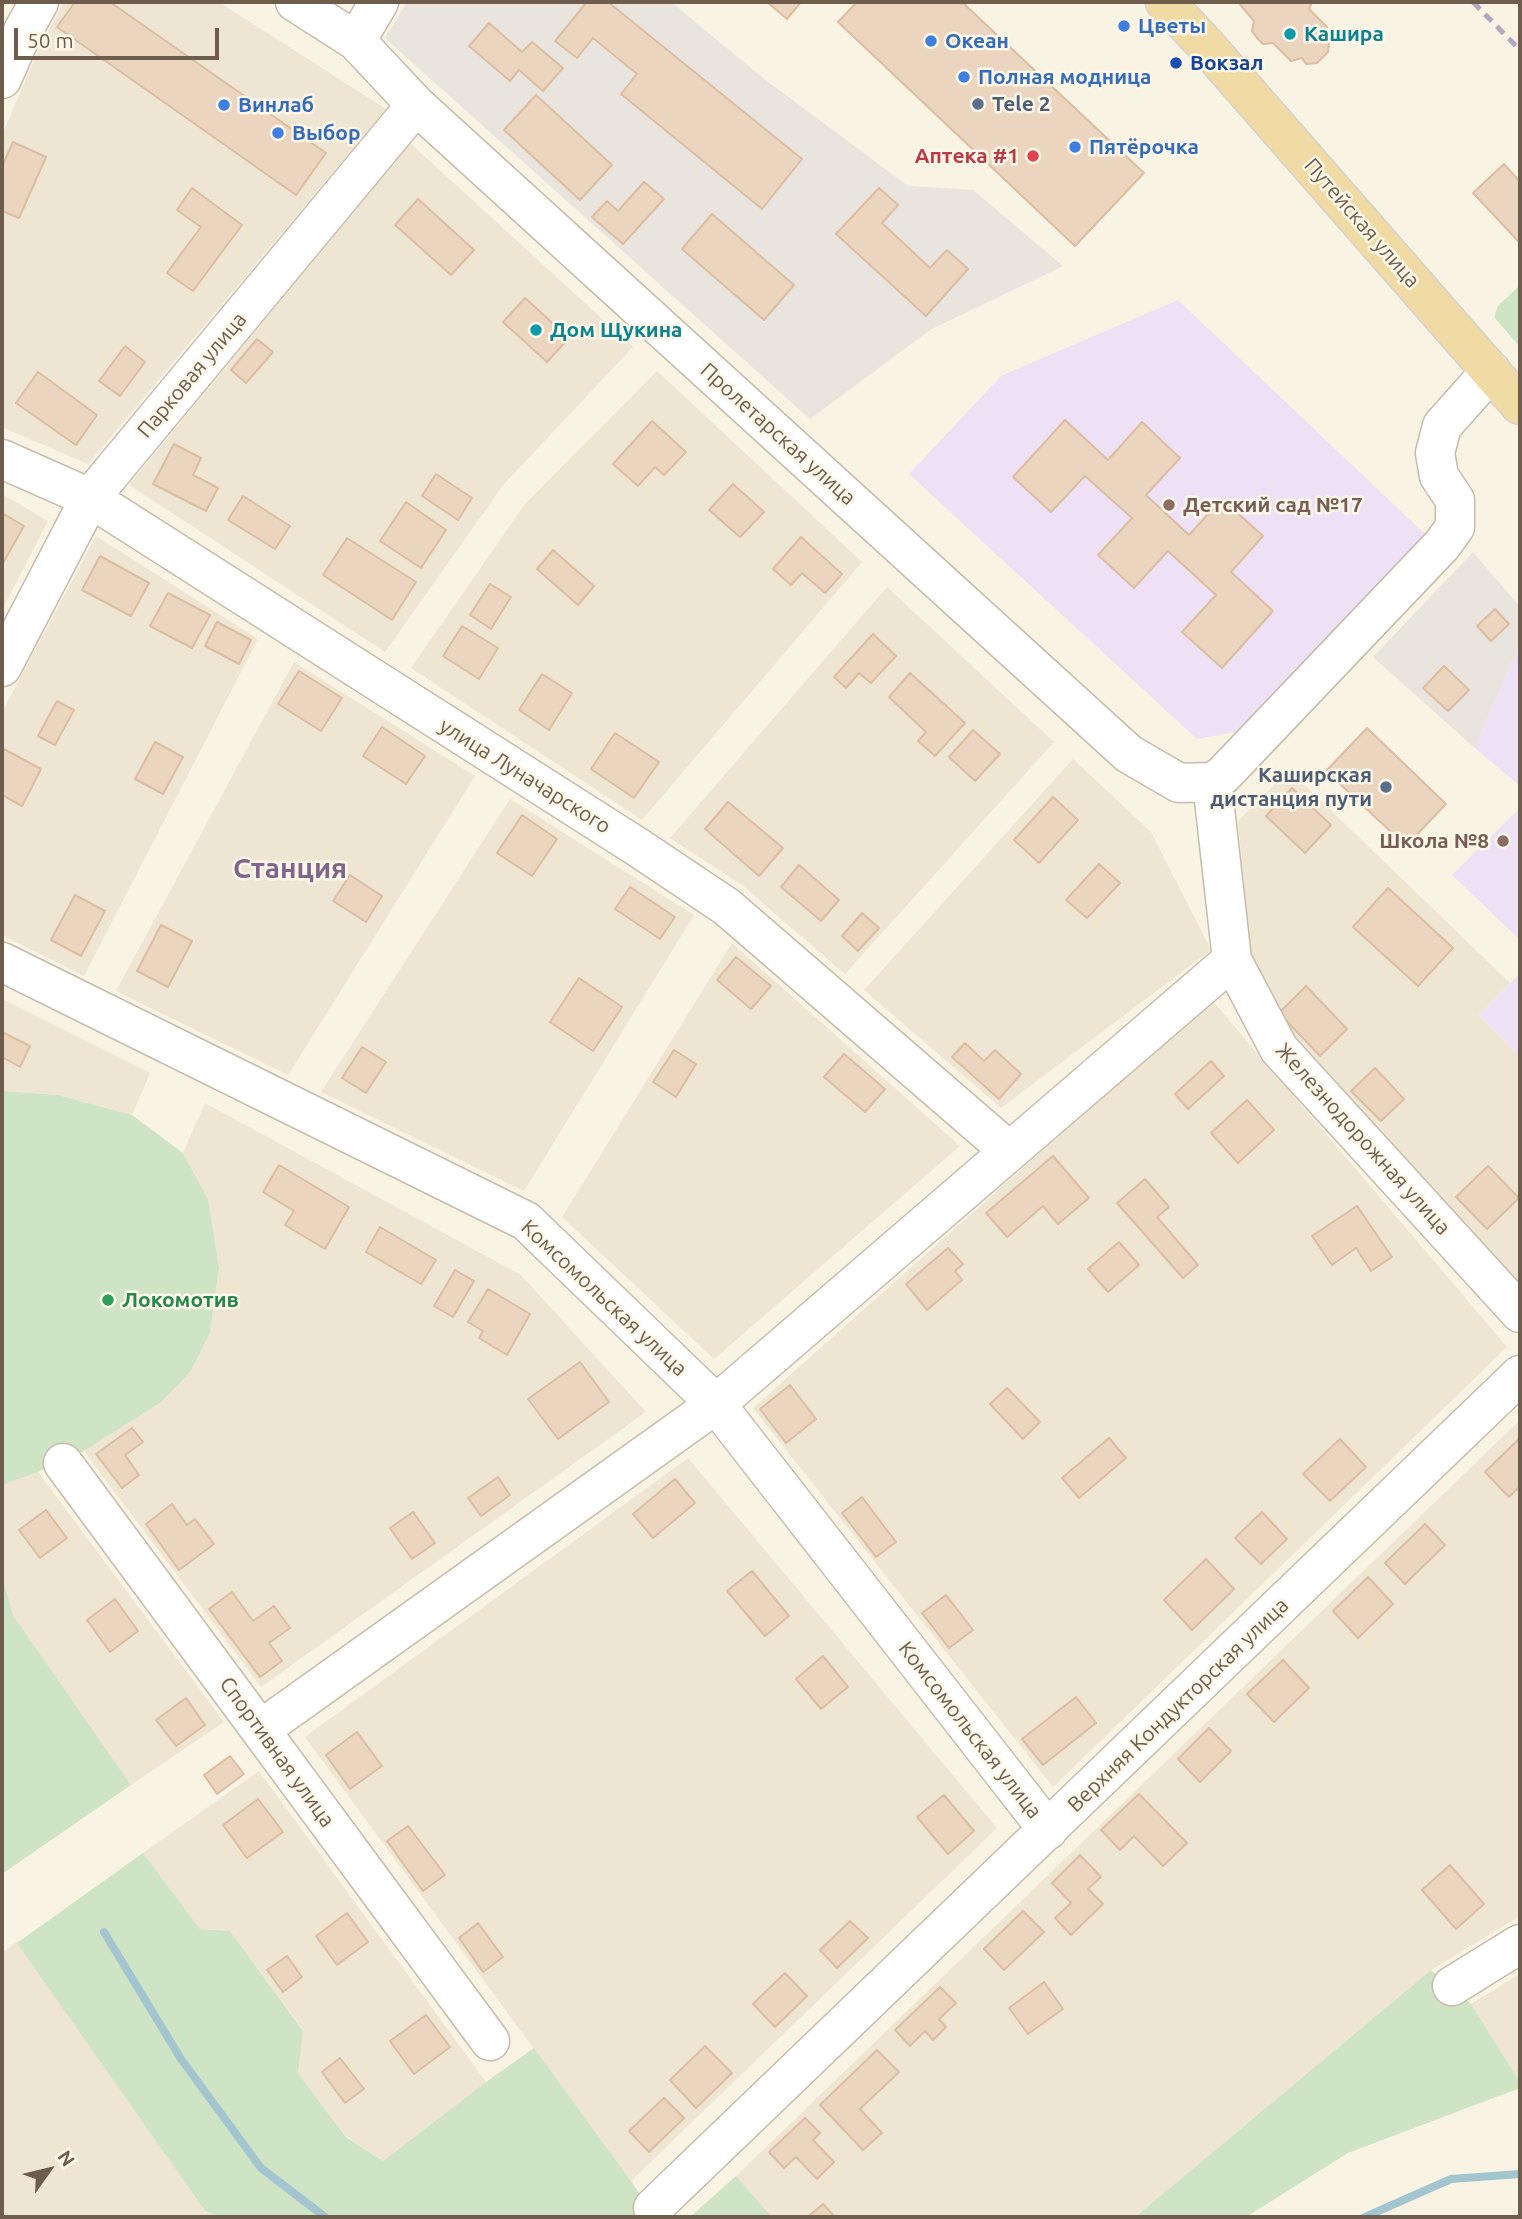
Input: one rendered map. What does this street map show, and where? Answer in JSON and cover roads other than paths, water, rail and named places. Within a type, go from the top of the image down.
[{"type":"main road","name":"Путейская улица","points":[[1165,2],[1520,405]]},
{"type":"street","points":[[2,79],[39,2]]},
{"type":"street","name":"Пролетарская улица","points":[[295,2],[356,41],[416,105],[1129,754],[1179,783],[1212,782]]},
{"type":"street","points":[[356,41],[379,2]]},
{"type":"street","name":"Парковая улица","points":[[2,667],[90,498],[416,105]]},
{"type":"street","points":[[1212,782],[1223,775],[1443,545],[1455,527],[1455,500],[1439,476],[1435,453],[1442,426],[1491,371]]},
{"type":"street","name":"улица Луначарского","points":[[2,458],[90,498],[639,848],[727,907],[1008,1150]]},
{"type":"street","name":"Железнодорожная улица","points":[[1212,782],[1231,960],[1279,1049],[1520,1313]]},
{"type":"street","points":[[260,1730],[716,1404],[1231,960]]},
{"type":"street","name":"Комсомольская улица","points":[[2,962],[526,1221],[716,1404],[1048,1830]]},
{"type":"street","name":"Верхняя Кондукторская улица","points":[[653,2208],[1520,1376]]},
{"type":"street","name":"Спортивная улица","points":[[63,1463],[490,2041]]},
{"type":"street","points":[[1452,1986],[1520,1944]]},
{"type":"waterway","points":[[104,1932],[181,2059],[261,2168],[325,2217]]},
{"type":"waterway","points":[[1365,2217],[1451,2179],[1520,2174]]},
{"type":"railway","points":[[1473,2],[1520,50]]},
{"type":"place","name":"Цветы","points":[[1124,26]]},
{"type":"place","name":"Кашира","points":[[1290,34]]},
{"type":"place","name":"Океан","points":[[931,41]]},
{"type":"place","name":"Вокзал","points":[[1176,63]]},
{"type":"place","name":"Полная модница","points":[[964,77]]},
{"type":"place","name":"Tele 2","points":[[978,104]]},
{"type":"place","name":"Винлаб","points":[[224,105]]},
{"type":"place","name":"Выбор","points":[[278,133]]},
{"type":"place","name":"Пятёрочка","points":[[1075,147]]},
{"type":"place","name":"Аптека #1","points":[[1033,156]]},
{"type":"place","name":"Дом Щукина","points":[[536,330]]},
{"type":"place","name":"Детский сад №17","points":[[1169,505]]},
{"type":"place","name":"Каширская дистанция пути","points":[[1386,787]]},
{"type":"place","name":"Школа №8","points":[[1503,841]]},
{"type":"place","name":"Локомотив","points":[[108,1300]]},
{"type":"district","name":"Станция","points":[[290,869]]}]
